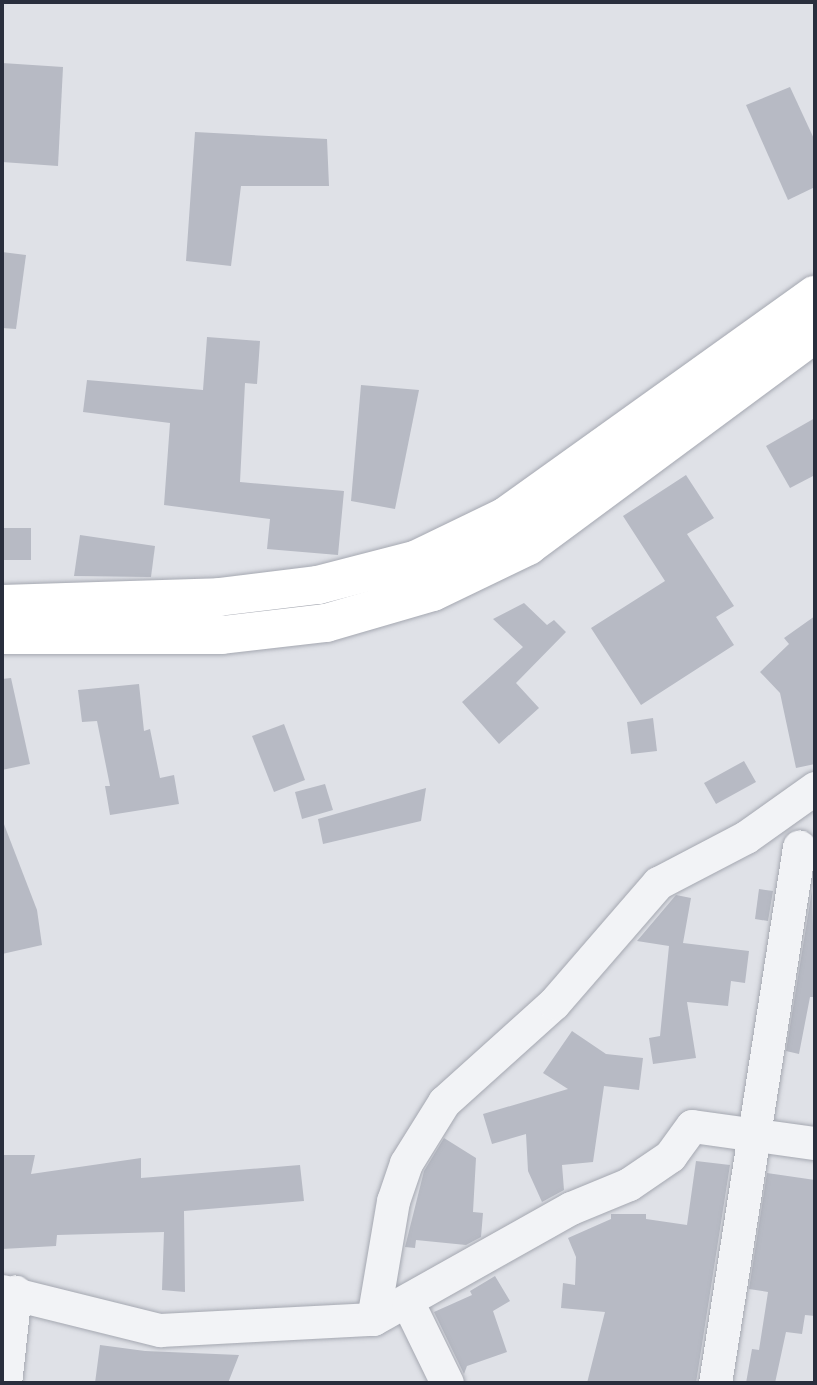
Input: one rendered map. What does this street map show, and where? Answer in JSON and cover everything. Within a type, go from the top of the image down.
[{"type":"main road","points":[[2,604],[219,597],[318,585],[415,560],[506,516],[815,295]]},
{"type":"main road","points":[[2,635],[222,635],[326,622],[433,592],[528,546],[815,334]]},
{"type":"street","points":[[373,1319],[393,1200],[406,1163],[444,1102],[554,1003],[658,883],[746,837],[815,788]]},
{"type":"street","points":[[715,1383],[753,1133],[807,849],[746,837]]},
{"type":"street","points":[[5,1383],[8,1291],[160,1330],[373,1319],[408,1303],[571,1208],[629,1184],[670,1156],[692,1126],[815,1143]]},
{"type":"street","points":[[408,1303],[447,1383]]},
{"type":"building","points":[[2,63],[63,67],[58,166],[2,162]]},
{"type":"building","points":[[790,87],[815,141],[815,187],[788,200],[746,105]]},
{"type":"building","points":[[195,132],[327,139],[329,186],[241,186],[231,266],[186,261]]},
{"type":"building","points":[[2,252],[26,255],[16,329],[2,328]]},
{"type":"building","points":[[207,337],[260,341],[257,384],[245,383],[240,482],[344,491],[338,555],[267,549],[270,519],[164,505],[170,423],[83,412],[87,380],[203,390]]},
{"type":"building","points":[[361,385],[419,390],[395,509],[351,501]]},
{"type":"building","points":[[815,418],[815,475],[790,488],[766,446]]},
{"type":"building","points":[[686,475],[714,518],[687,534],[734,606],[716,617],[734,645],[641,705],[591,628],[665,581],[623,516]]},
{"type":"building","points":[[2,528],[31,528],[31,560],[2,560]]},
{"type":"building","points":[[80,535],[155,546],[151,577],[74,576]]},
{"type":"building","points":[[524,603],[547,625],[554,620],[566,632],[516,683],[539,708],[499,744],[462,702],[523,647],[493,619]]},
{"type":"building","points":[[815,616],[815,764],[796,768],[780,693],[760,672],[789,644],[784,638]]},
{"type":"building","points":[[11,678],[30,764],[2,770],[2,679]]},
{"type":"building","points":[[139,684],[144,731],[150,729],[160,778],[174,775],[179,804],[110,815],[105,786],[110,786],[97,721],[82,722],[78,690]]},
{"type":"building","points":[[653,718],[657,751],[631,754],[627,722]]},
{"type":"building","points":[[284,724],[305,780],[274,792],[252,736]]},
{"type":"building","points":[[744,761],[756,782],[716,804],[704,783]]},
{"type":"building","points":[[325,784],[333,810],[302,819],[295,792]]},
{"type":"building","points":[[426,788],[421,821],[323,844],[318,819]]},
{"type":"building","points":[[2,819],[37,910],[42,945],[2,954]]},
{"type":"building","points":[[759,889],[773,891],[768,921],[755,919]]},
{"type":"building","points":[[812,890],[815,997],[810,997],[799,1054],[786,1051]]},
{"type":"building","points":[[676,895],[691,898],[683,943],[749,951],[745,983],[731,981],[728,1006],[687,1002],[696,1058],[653,1064],[649,1038],[660,1036],[669,946],[637,941]]},
{"type":"building","points":[[572,1031],[606,1054],[643,1058],[639,1090],[604,1086],[593,1162],[562,1165],[564,1190],[542,1202],[528,1171],[526,1134],[492,1144],[483,1114],[568,1089],[543,1073]]},
{"type":"building","points":[[444,1138],[476,1158],[473,1212],[483,1213],[481,1237],[466,1245],[416,1240],[415,1248],[405,1247],[424,1171]]},
{"type":"building","points":[[2,1155],[35,1155],[31,1174],[141,1158],[141,1178],[300,1165],[304,1201],[184,1211],[185,1292],[162,1290],[164,1232],[57,1235],[56,1246],[2,1249]]},
{"type":"building","points":[[696,1161],[730,1165],[696,1383],[587,1383],[605,1312],[561,1308],[563,1283],[575,1285],[576,1257],[568,1238],[611,1219],[611,1214],[646,1214],[646,1219],[687,1225]]},
{"type":"building","points":[[767,1173],[815,1180],[815,1316],[805,1315],[802,1334],[786,1332],[775,1383],[746,1383],[752,1349],[759,1350],[768,1292],[749,1289]]},
{"type":"building","points":[[495,1276],[510,1301],[493,1311],[507,1352],[467,1366],[464,1374],[434,1312],[472,1295],[470,1291]]},
{"type":"building","points":[[100,1345],[145,1351],[239,1355],[228,1383],[95,1383]]}]
